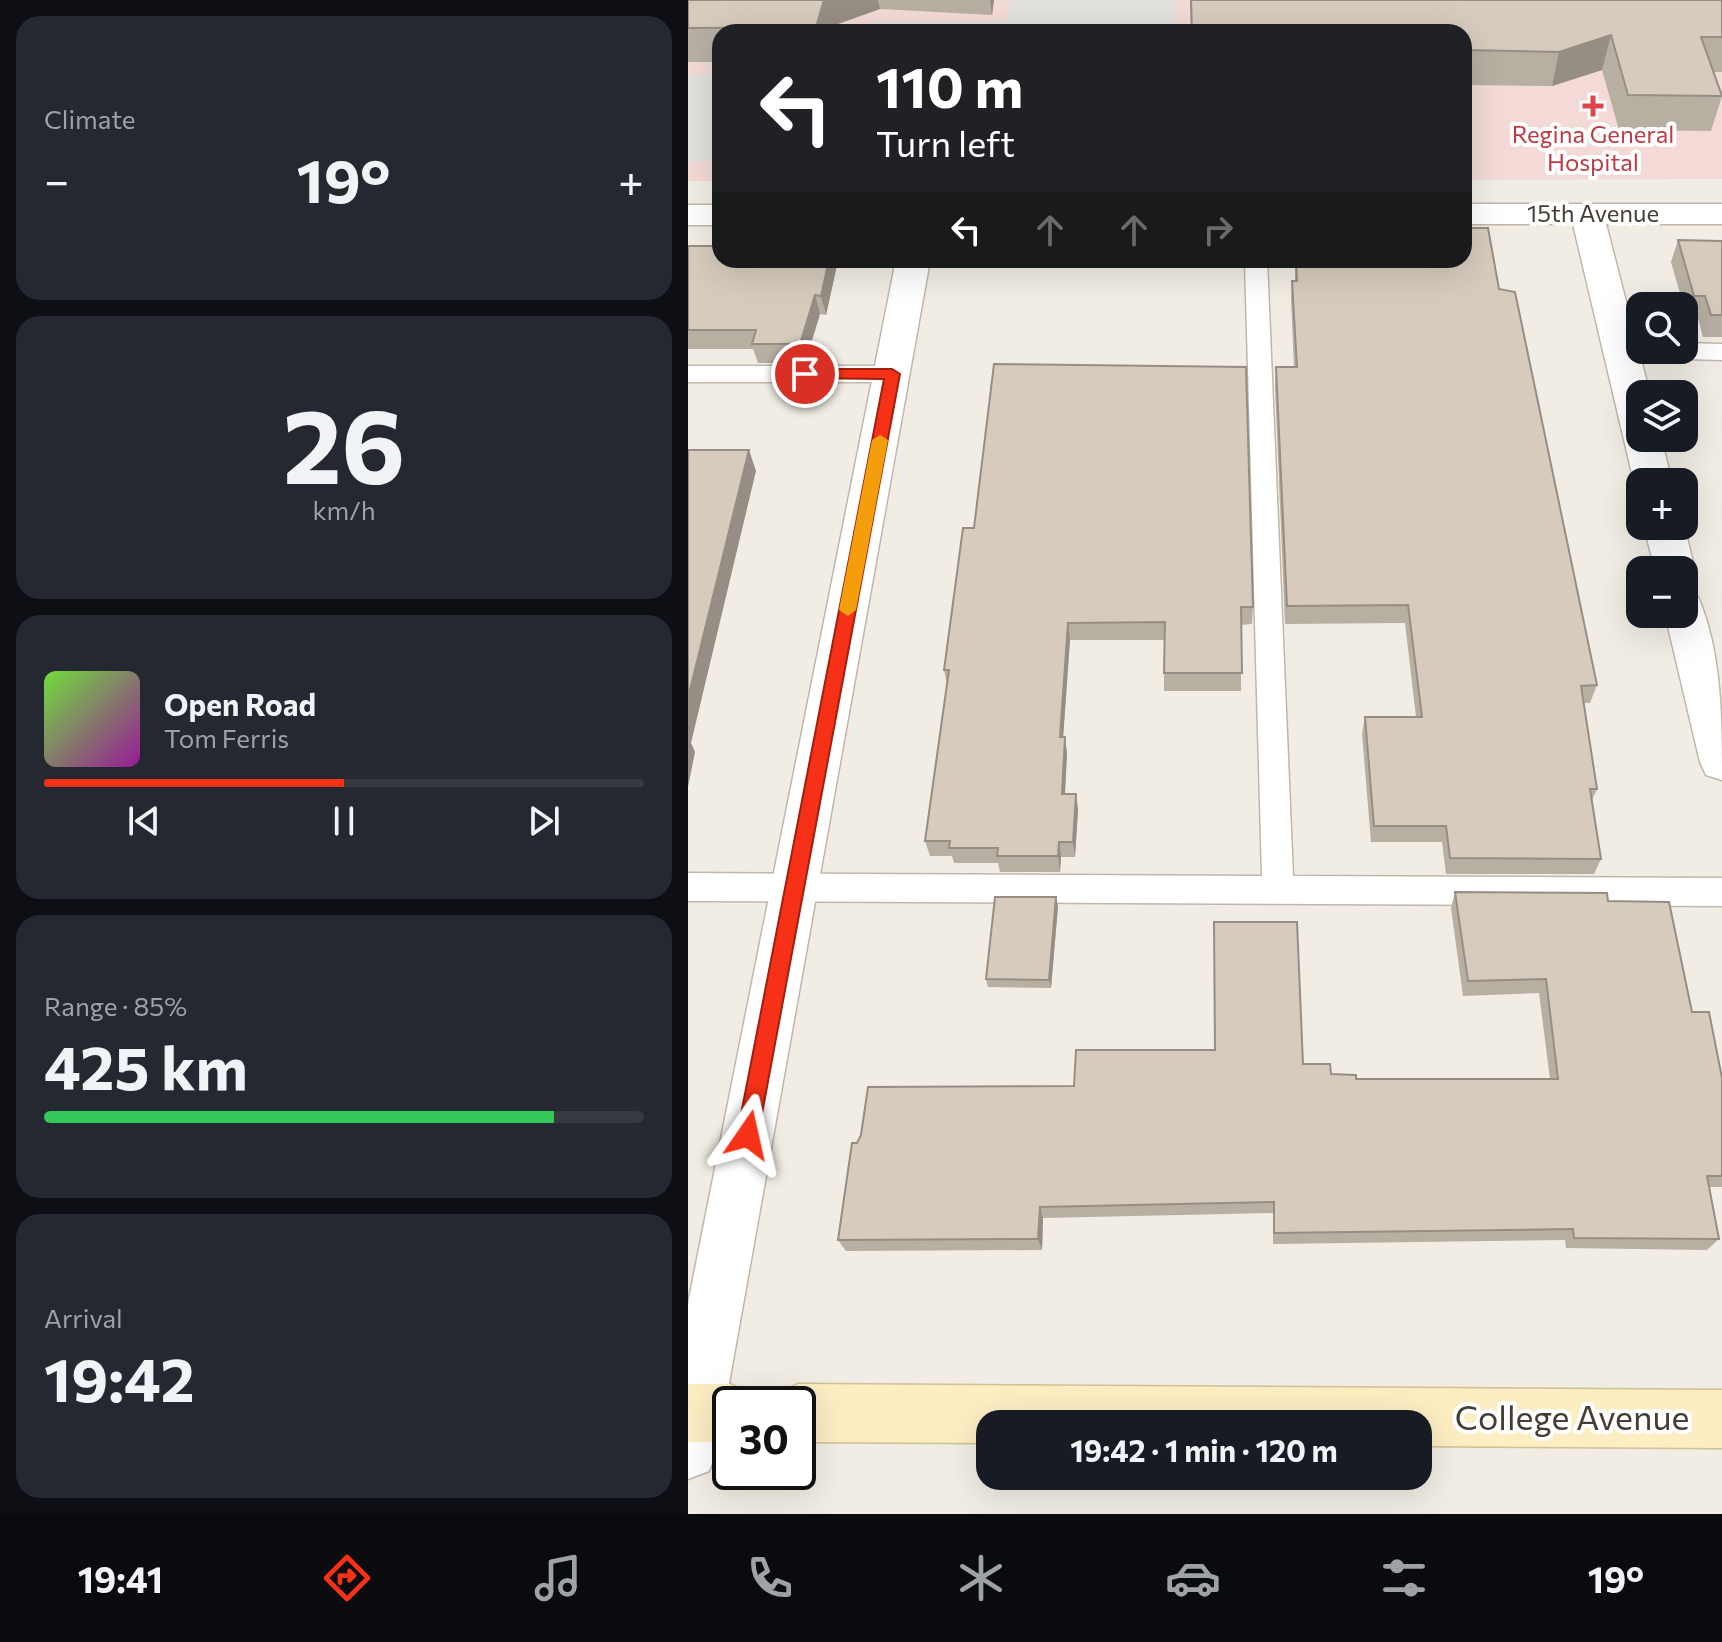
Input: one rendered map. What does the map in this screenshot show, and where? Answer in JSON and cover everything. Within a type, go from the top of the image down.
[{"type":"street","name":"15th Avenue","points":[[1472,214],[1722,214]]},
{"type":"street","points":[[1587,214],[1628,380]]},
{"type":"street","points":[[688,215],[712,215]]},
{"type":"street","points":[[700,1422],[794,888],[912,268]]},
{"type":"street","points":[[1689,628],[1722,762]]},
{"type":"street","name":"College Avenue","points":[[816,1413],[1722,1419]]},
{"type":"lane","points":[[1256,268],[1278,890]]},
{"type":"lane","points":[[1621,351],[1722,352]]},
{"type":"lane","points":[[688,374],[892,374]]},
{"type":"lane","points":[[688,887],[1722,892]]},
{"type":"shaded area","name":"Regina General Hospital","points":[[688,0],[1722,0],[1722,179],[1472,180],[1472,24],[712,24],[712,181],[688,181]]},
{"type":"shaded area","points":[[1010,0],[1177,0],[1177,24],[872,24],[873,21],[1006,21]]},
{"type":"shaded area","points":[[688,76],[712,76],[712,161],[688,161]]},
{"type":"building","points":[[688,0],[824,0],[817,24],[712,24],[712,28],[688,28]]},
{"type":"building","points":[[1191,0],[1722,0],[1722,37],[1701,37],[1722,96],[1628,95],[1611,35],[1559,52],[1472,50],[1472,24],[1192,24]]},
{"type":"building","points":[[1472,228],[1488,228],[1499,289],[1515,292],[1597,685],[1581,686],[1597,789],[1590,789],[1601,859],[1450,858],[1446,826],[1374,826],[1365,717],[1422,717],[1408,605],[1287,606],[1276,367],[1297,367],[1292,281],[1297,281],[1296,268],[1472,268]]},
{"type":"building","points":[[1678,240],[1722,241],[1722,315],[1711,315],[1705,296],[1693,292]]},
{"type":"building","points":[[688,246],[712,246],[712,268],[827,268],[821,296],[815,295],[800,344],[752,344],[756,330],[688,330]]},
{"type":"building","points":[[994,364],[1246,367],[1253,607],[1241,607],[1242,673],[1164,673],[1165,622],[1068,623],[1060,737],[1065,737],[1062,794],[1076,794],[1073,842],[1059,842],[1058,856],[997,856],[998,848],[949,848],[950,841],[925,841],[949,670],[944,670],[963,528],[974,528]]},
{"type":"building","points":[[688,450],[749,450],[688,698]]},
{"type":"building","points":[[1455,892],[1607,893],[1608,901],[1669,902],[1692,1012],[1709,1012],[1722,1078],[1722,1176],[1707,1176],[1719,1239],[1574,1238],[1573,1229],[1274,1233],[1274,1202],[1040,1207],[1038,1239],[838,1240],[852,1143],[857,1143],[861,1135],[868,1087],[1074,1086],[1076,1050],[1215,1050],[1214,922],[1297,922],[1303,1064],[1330,1064],[1331,1074],[1356,1075],[1356,1079],[1558,1079],[1546,979],[1468,981]]},
{"type":"building","points":[[995,897],[1056,897],[1049,980],[986,979]]},
{"type":"slow traffic","points":[[848,610],[880,440]]},
{"type":"place","name":"Regina General Hospital","points":[[1593,106]]},
{"type":"route","points":[[748,1135],[892,374],[805,374]]}]
